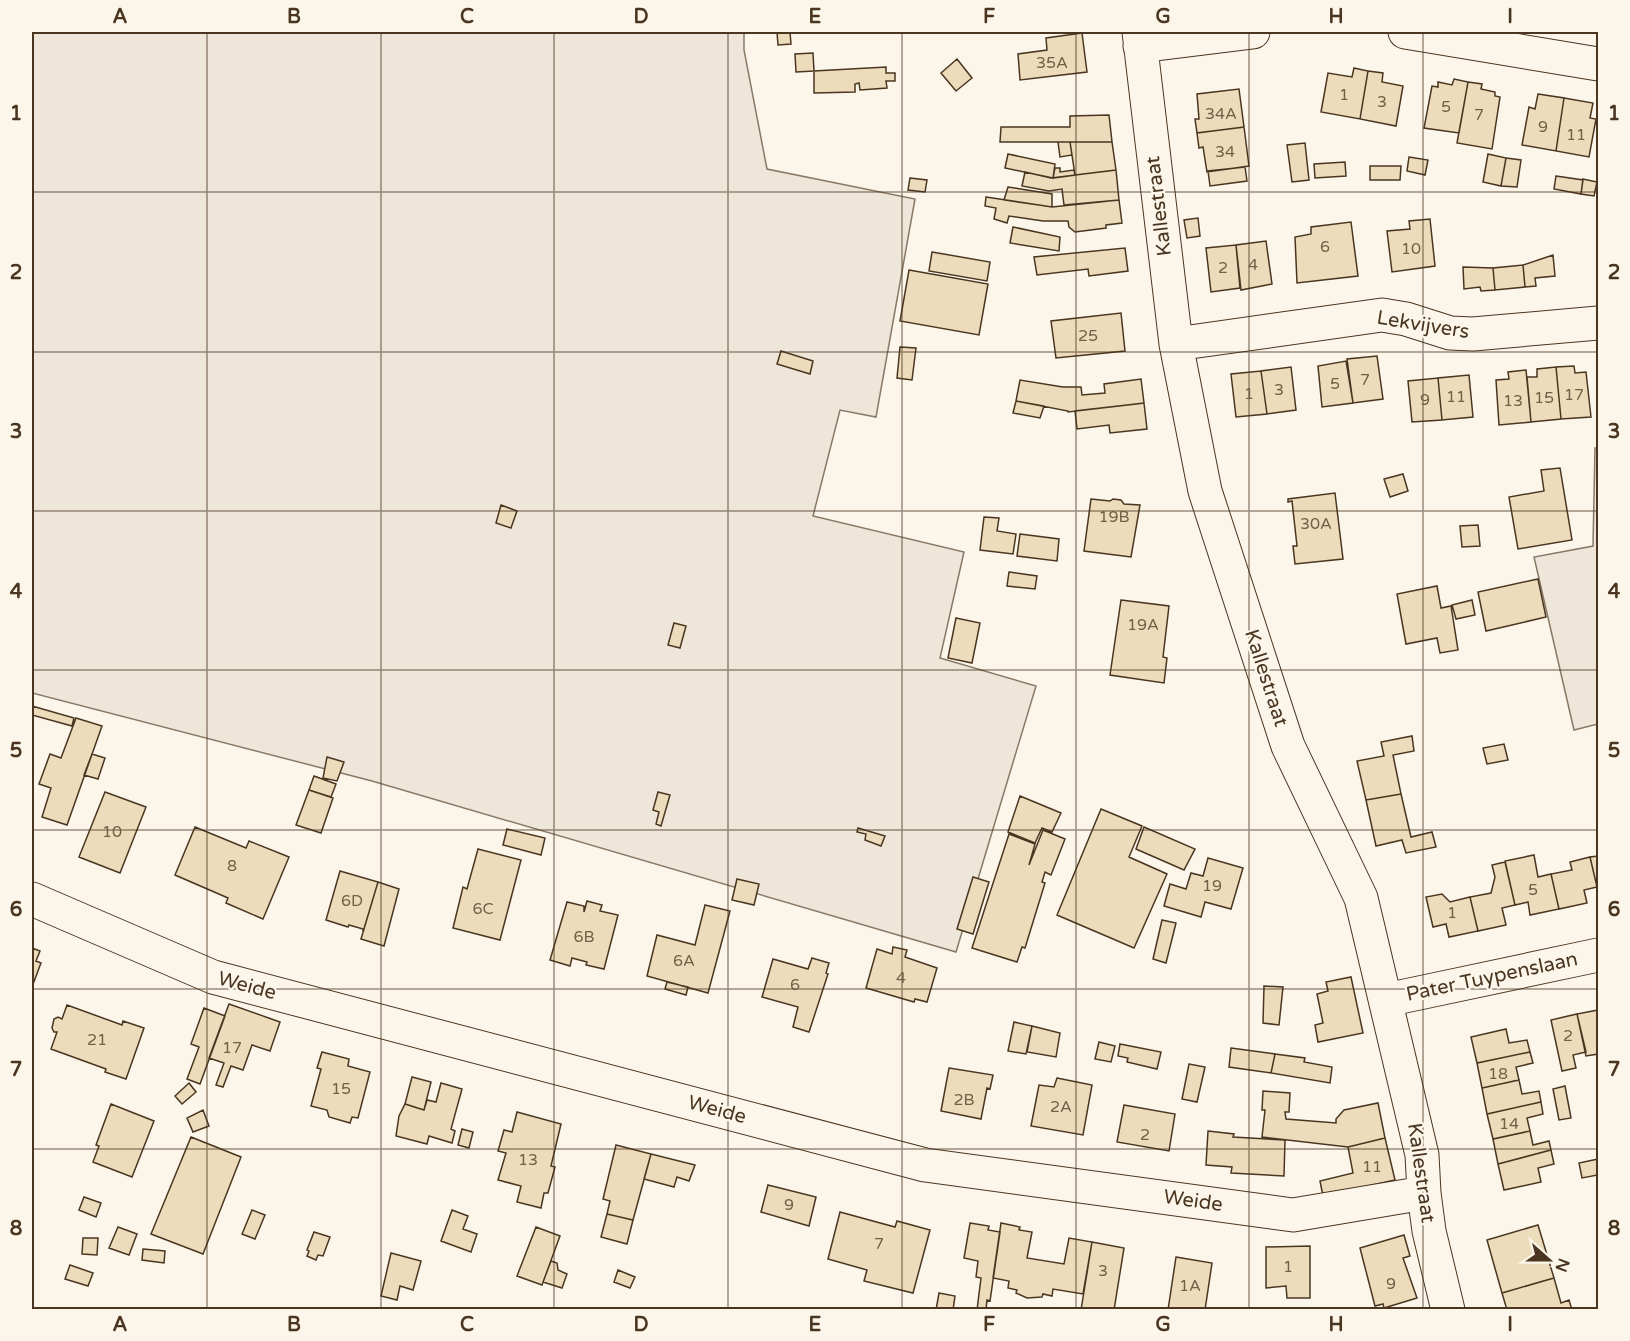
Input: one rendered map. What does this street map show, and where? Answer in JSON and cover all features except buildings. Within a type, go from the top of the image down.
[{"type":"street","points":[[1139,39],[1253,32]]},
{"type":"street","points":[[1406,32],[1599,64]]},
{"type":"street","name":"Kallestraat","points":[[1139,39],[1176,344],[1205,491],[1288,746],[1361,898],[1422,1155],[1429,1231],[1448,1310]]},
{"type":"street","name":"Lekvijvers","points":[[1176,344],[1382,315],[1450,333],[1473,334],[1599,323]]},
{"type":"street","name":"Weide","points":[[32,899],[213,977],[925,1165],[1293,1215],[1424,1193]]},
{"type":"street","name":"Pater Tuypenslaan","points":[[1386,1000],[1599,955]]},
{"type":"shaded area","points":[[32,32],[744,32],[744,50],[767,169],[915,199],[876,417],[840,410],[813,516],[964,552],[940,658],[1036,686],[956,952],[372,781],[32,693]]},
{"type":"shaded area","points":[[1595,448],[1598,448],[1598,724],[1574,730],[1534,557],[1593,546]]}]
